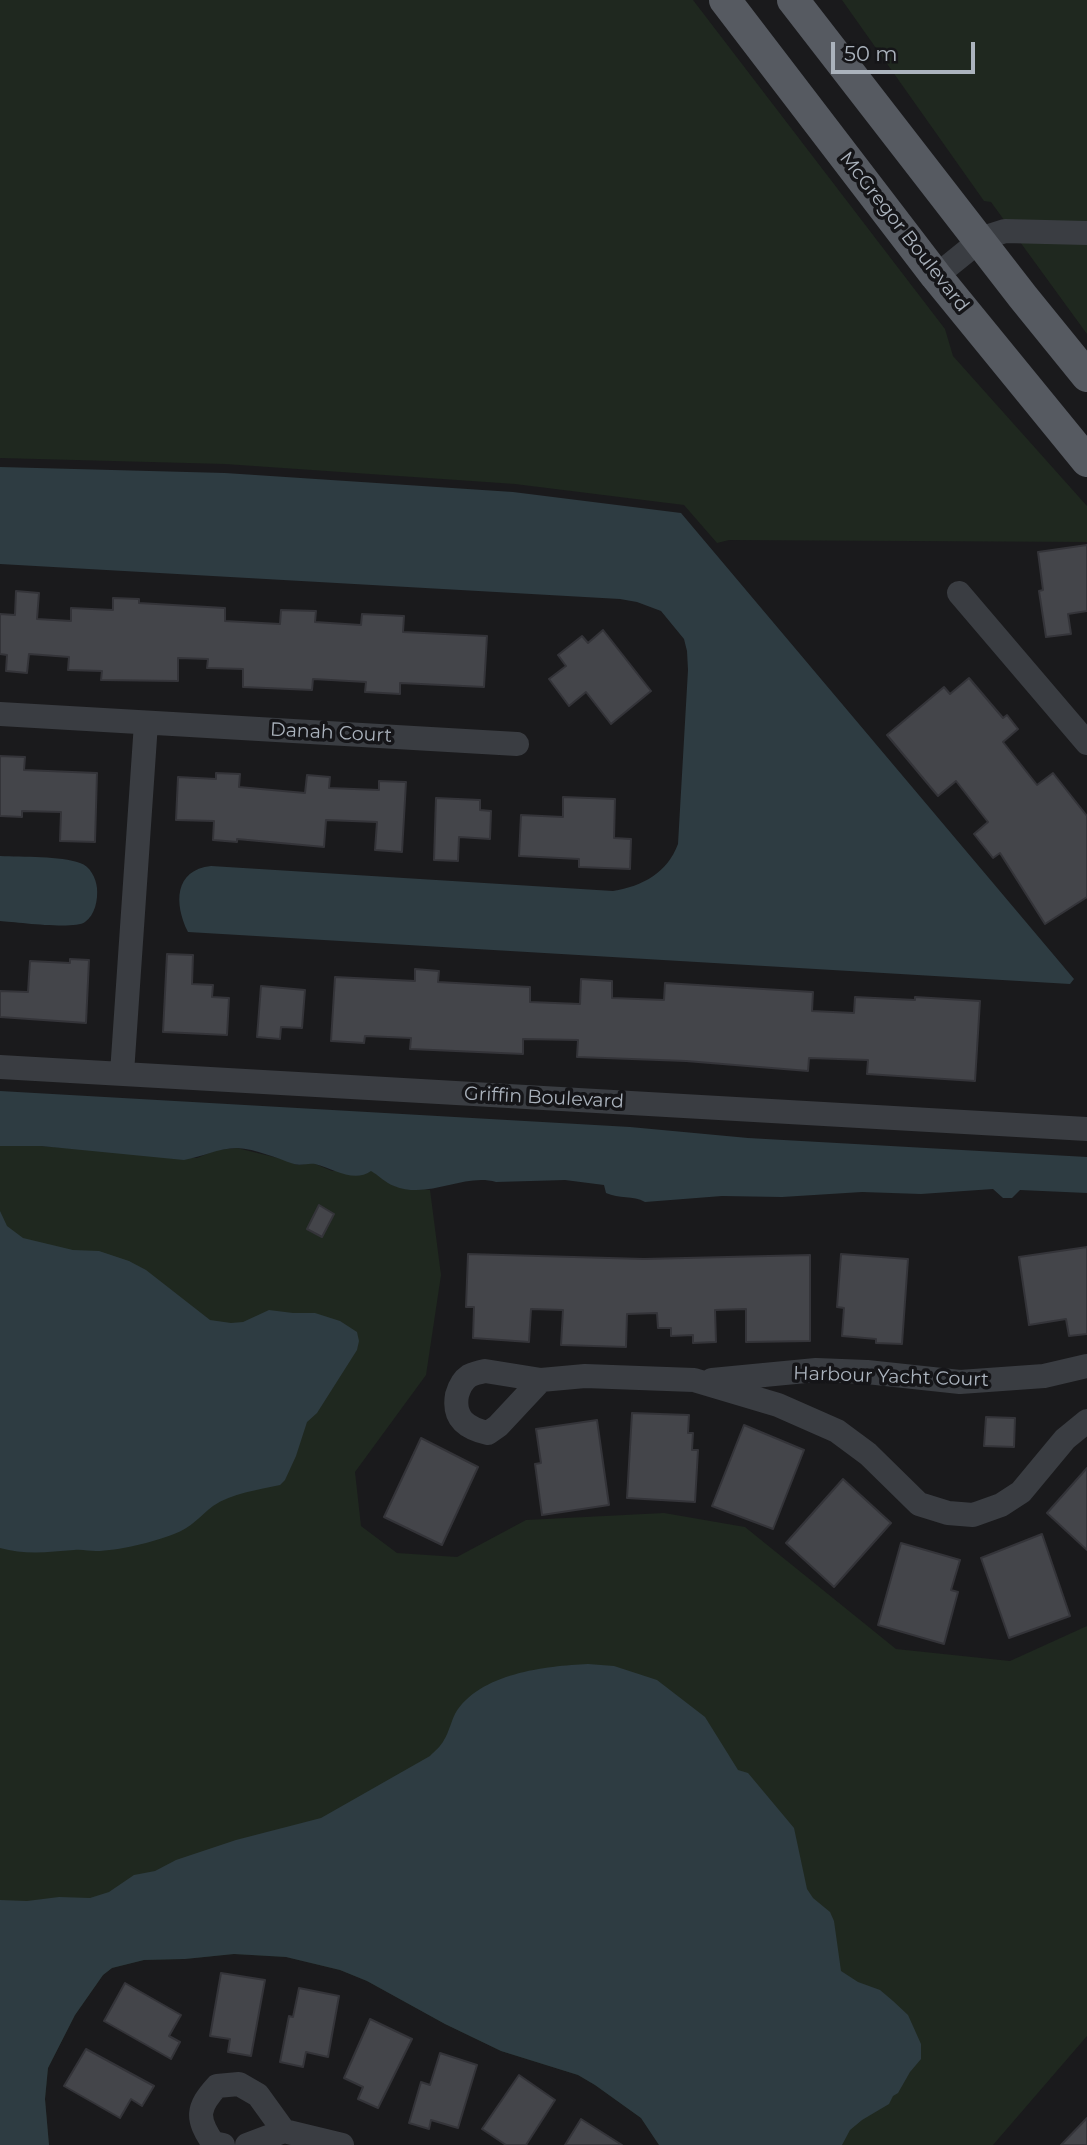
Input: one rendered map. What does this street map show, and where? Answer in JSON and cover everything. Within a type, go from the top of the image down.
[{"type":"main road","name":"McGregor Boulevard","points":[[725,0],[936,275],[1087,461]]},
{"type":"main road","points":[[793,0],[1087,376]]},
{"type":"main road","points":[[1032,394],[1061,409],[1087,438]]},
{"type":"street","points":[[936,275],[979,240],[1005,231],[1087,233]]},
{"type":"street","points":[[959,593],[1087,743]]},
{"type":"street","name":"Danah Court","points":[[0,714],[517,744]]},
{"type":"street","points":[[122,1073],[146,723]]},
{"type":"street","name":"Griffin Boulevard","points":[[0,1067],[1087,1129]]},
{"type":"street","name":"Harbour Yacht Court","points":[[541,1380],[585,1376],[694,1380],[816,1370],[971,1382],[1044,1376],[1087,1366]]},
{"type":"street","name":"Harbour Yacht Court","points":[[694,1380],[778,1405],[837,1432],[868,1454],[919,1504],[947,1513],[973,1515],[1001,1504],[1021,1492],[1065,1439],[1087,1421]]},
{"type":"street","points":[[223,2145],[213,2143],[201,2125],[202,2102],[217,2086],[239,2084],[258,2095],[284,2131]]},
{"type":"street","points":[[247,2145],[284,2131],[342,2145]]},
{"type":"shaded area","points":[[0,0],[693,0],[945,329],[953,356],[1087,506],[1087,542],[729,540],[717,543],[684,505],[515,484],[225,464],[0,458]]},
{"type":"shaded area","points":[[842,0],[1087,0],[1087,334],[991,202],[984,201]]},
{"type":"shaded area","points":[[0,467],[225,473],[513,492],[681,513],[1074,979],[1070,984],[188,932],[180,910],[180,890],[190,874],[211,866],[613,891],[644,882],[661,870],[678,844],[688,670],[684,639],[661,611],[620,599],[0,564]]},
{"type":"shaded area","points":[[0,856],[52,858],[84,865],[92,873],[97,888],[91,915],[85,922],[69,925],[0,921]]},
{"type":"shaded area","points":[[0,1091],[630,1127],[748,1138],[1087,1157],[1087,1193],[1020,1190],[1012,1198],[1003,1198],[993,1189],[921,1194],[862,1192],[782,1197],[722,1196],[645,1202],[606,1193],[604,1185],[565,1180],[484,1180],[433,1189],[407,1189],[391,1185],[371,1171],[358,1176],[344,1174],[315,1164],[294,1164],[237,1148],[223,1149],[184,1160],[41,1146],[0,1146]]},
{"type":"shaded area","points":[[0,1146],[41,1146],[197,1158],[217,1150],[237,1148],[297,1165],[313,1163],[332,1171],[371,1170],[394,1186],[430,1190],[441,1275],[426,1375],[355,1472],[361,1526],[397,1553],[457,1557],[526,1520],[664,1513],[745,1527],[896,1649],[1010,1661],[1087,1626],[1087,2036],[993,2145],[659,2145],[641,2118],[578,2075],[501,2051],[367,1981],[340,1970],[286,1957],[234,1954],[144,1960],[112,1968],[103,1975],[75,2015],[48,2068],[45,2099],[49,2145],[0,2145]]},
{"type":"shaded area","points":[[0,1211],[7,1226],[23,1238],[73,1250],[99,1251],[129,1261],[146,1270],[210,1320],[243,1322],[269,1310],[315,1313],[340,1321],[357,1332],[357,1350],[317,1413],[307,1422],[285,1480],[280,1485],[228,1498],[180,1531],[135,1546],[105,1551],[19,1552],[0,1548]]},
{"type":"shaded area","points":[[588,1664],[614,1666],[657,1680],[705,1717],[738,1770],[748,1773],[794,1828],[807,1889],[813,1898],[830,1912],[834,1921],[841,1971],[858,1982],[880,1990],[908,2015],[921,2044],[921,2059],[889,2104],[850,2130],[842,2145],[659,2145],[641,2118],[578,2075],[501,2051],[367,1981],[340,1970],[286,1957],[234,1954],[144,1960],[112,1968],[103,1975],[75,2015],[48,2068],[45,2099],[49,2145],[0,2145],[0,1900],[90,1898],[109,1892],[134,1875],[155,1871],[176,1860],[236,1840],[321,1818],[430,1756],[443,1742],[455,1714],[466,1700],[480,1689],[515,1674]]},
{"type":"building","points":[[1087,545],[1087,611],[1068,614],[1071,634],[1046,637],[1039,591],[1043,590],[1038,552]]},
{"type":"building","points":[[16,591],[39,593],[37,619],[71,621],[71,608],[113,610],[113,598],[139,599],[139,603],[225,608],[225,621],[280,624],[281,610],[316,611],[315,622],[361,625],[362,614],[404,616],[403,632],[487,636],[484,687],[400,683],[400,694],[365,692],[366,682],[313,679],[312,690],[243,687],[243,669],[207,668],[208,659],[178,658],[178,681],[101,680],[102,671],[68,670],[69,657],[29,654],[27,673],[6,671],[7,655],[0,654],[0,614],[15,615]]},
{"type":"building","points":[[603,630],[651,691],[611,724],[586,692],[569,706],[549,679],[566,666],[558,655],[582,636],[588,643]]},
{"type":"building","points":[[969,678],[1003,718],[1007,715],[1018,729],[1003,742],[1037,785],[1053,773],[1087,816],[1087,897],[1045,924],[1000,853],[993,858],[974,834],[988,822],[956,781],[938,796],[887,735],[944,687],[950,694]]},
{"type":"building","points":[[0,756],[25,757],[24,770],[97,773],[95,842],[60,841],[61,812],[22,811],[22,817],[0,816]]},
{"type":"building","points":[[216,773],[240,774],[239,787],[305,793],[307,775],[330,777],[329,788],[379,790],[379,781],[406,782],[402,852],[375,850],[377,822],[326,820],[324,847],[237,839],[237,842],[213,840],[214,821],[176,820],[178,777],[216,779]]},
{"type":"building","points":[[563,797],[615,799],[614,838],[631,839],[630,869],[579,867],[579,859],[519,856],[521,815],[563,817]]},
{"type":"building","points":[[436,798],[480,800],[480,810],[491,811],[490,839],[459,837],[458,861],[434,860]]},
{"type":"building","points":[[167,954],[193,955],[192,984],[213,985],[212,997],[229,998],[227,1035],[163,1032]]},
{"type":"building","points":[[70,959],[89,960],[86,1023],[0,1017],[0,991],[28,992],[30,961],[70,963]]},
{"type":"building","points":[[415,969],[439,971],[438,982],[530,987],[530,1002],[580,1004],[581,979],[612,981],[612,998],[664,1000],[665,983],[813,992],[812,1011],[854,1013],[855,997],[980,1001],[975,1081],[867,1074],[868,1060],[809,1058],[808,1071],[686,1061],[577,1057],[578,1040],[523,1039],[523,1054],[410,1049],[411,1038],[365,1036],[364,1043],[331,1041],[335,977],[415,981]]},
{"type":"building","points":[[261,986],[305,990],[302,1028],[281,1027],[280,1039],[257,1037]]},
{"type":"building","points":[[319,1205],[334,1214],[322,1237],[307,1229]]},
{"type":"building","points":[[1087,1247],[1087,1334],[1069,1336],[1066,1319],[1029,1325],[1019,1257]]},
{"type":"building","points":[[468,1254],[644,1259],[810,1255],[810,1341],[746,1342],[746,1309],[715,1310],[716,1342],[693,1343],[693,1335],[671,1336],[671,1328],[658,1328],[657,1313],[627,1314],[626,1347],[561,1345],[563,1310],[531,1309],[529,1342],[473,1338],[474,1307],[466,1307]]},
{"type":"building","points":[[841,1254],[908,1259],[902,1344],[876,1343],[876,1339],[842,1336],[844,1308],[837,1307]]},
{"type":"building","points":[[632,1413],[689,1415],[688,1433],[693,1433],[692,1450],[698,1450],[695,1502],[627,1498]]},
{"type":"building","points":[[986,1417],[1015,1418],[1014,1447],[984,1446]]},
{"type":"building","points":[[597,1420],[609,1505],[542,1515],[535,1464],[541,1463],[536,1429]]},
{"type":"building","points":[[744,1425],[804,1450],[773,1529],[712,1506]]},
{"type":"building","points":[[421,1438],[478,1467],[442,1545],[384,1517]]},
{"type":"building","points":[[1087,1468],[1087,1550],[1047,1513]]},
{"type":"building","points":[[843,1479],[891,1523],[834,1587],[786,1543]]},
{"type":"building","points":[[1042,1534],[1070,1616],[1009,1638],[981,1558]]},
{"type":"building","points":[[901,1543],[960,1560],[951,1590],[958,1592],[944,1644],[878,1625]]},
{"type":"building","points":[[221,1973],[265,1980],[251,2056],[228,2052],[230,2039],[210,2036]]},
{"type":"building","points":[[125,1983],[181,2015],[169,2036],[180,2042],[171,2059],[104,2021]]},
{"type":"building","points":[[299,1988],[339,1996],[328,2057],[306,2052],[303,2067],[280,2062],[289,2016],[293,2017]]},
{"type":"building","points":[[370,2019],[412,2039],[378,2108],[358,2099],[363,2087],[344,2078]]},
{"type":"building","points":[[86,2049],[154,2086],[142,2106],[131,2099],[120,2118],[64,2086]]},
{"type":"building","points":[[440,2053],[477,2065],[458,2128],[431,2120],[429,2129],[409,2123],[421,2082],[430,2085]]},
{"type":"building","points":[[519,2075],[555,2100],[526,2145],[506,2145],[482,2129]]},
{"type":"building","points":[[1087,2118],[1087,2145],[1061,2145]]},
{"type":"building","points":[[581,2119],[622,2145],[565,2145]]}]
